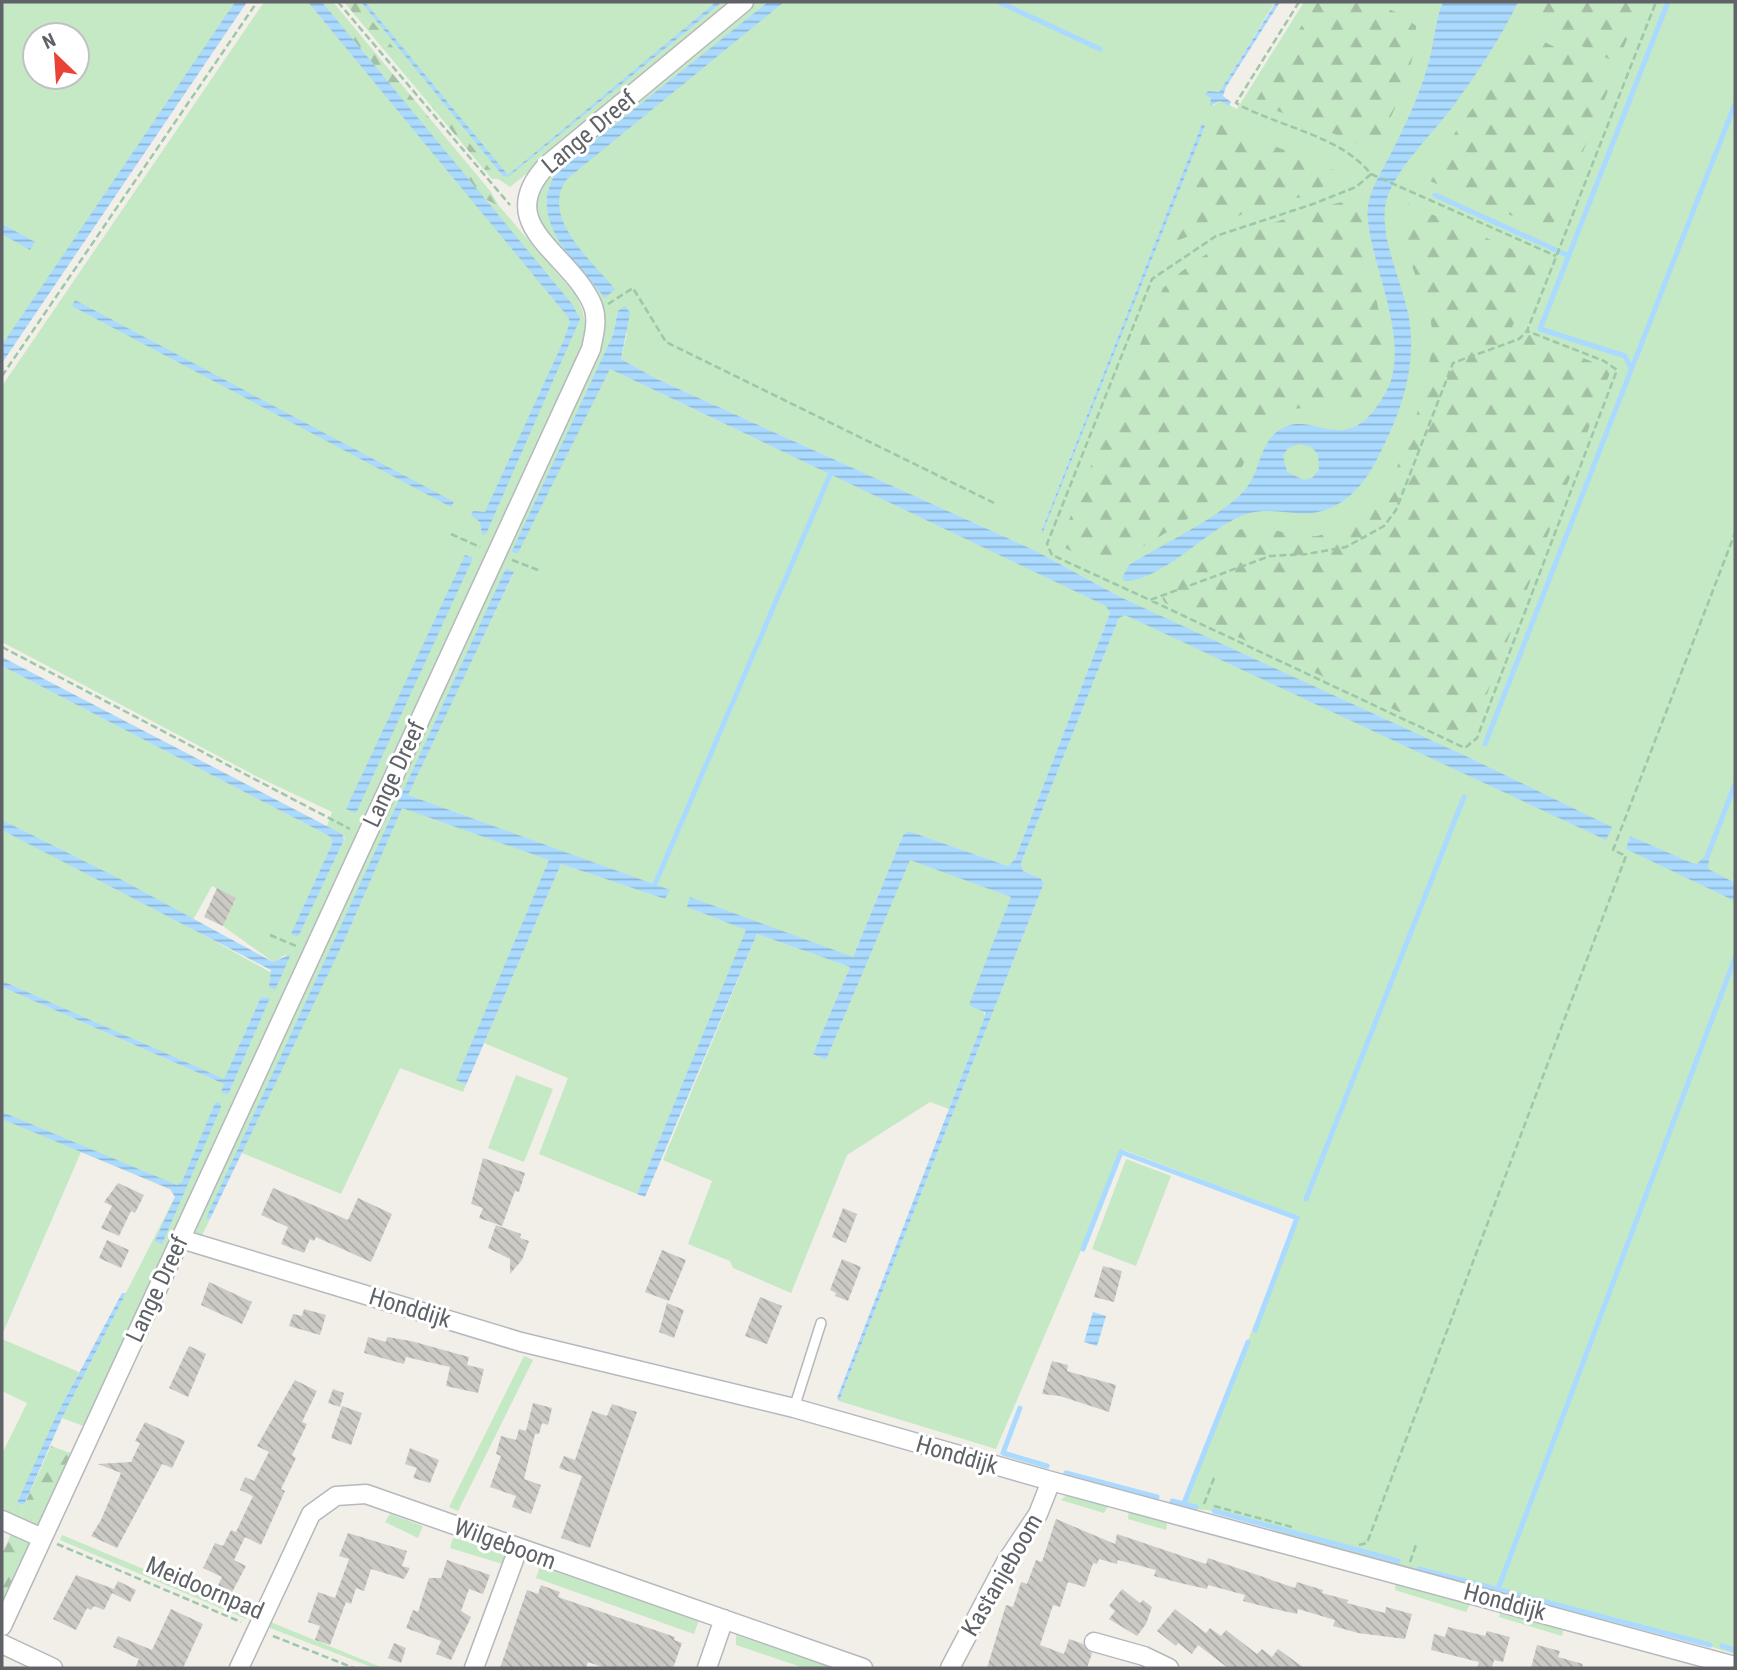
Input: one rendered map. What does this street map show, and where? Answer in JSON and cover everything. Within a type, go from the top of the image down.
[{"type":"street","name":"Lange Dreef","points":[[531,225],[525,200],[531,183],[547,165],[744,2]]},
{"type":"street","points":[[531,225],[581,285],[594,314]]},
{"type":"street","name":"Lange Dreef","points":[[2,1626],[591,349],[594,314]]},
{"type":"street","name":"Honddijk","points":[[181,1239],[521,1342],[794,1408],[1051,1481],[1201,1513],[1405,1576],[1735,1666]]},
{"type":"street","name":"Kastanjeboom","points":[[950,1668],[1006,1562],[1038,1514],[1051,1481]]},
{"type":"street","name":"Wilgeboom","points":[[239,1668],[311,1514],[336,1496],[366,1494],[863,1668]]},
{"type":"street","points":[[2,1520],[42,1538]]},
{"type":"street","points":[[474,1668],[517,1549]]},
{"type":"street","points":[[707,1668],[724,1619]]},
{"type":"street","points":[[1094,1642],[1144,1656],[1169,1668]]},
{"type":"street","points":[[2,1644],[53,1668]]},
{"type":"lane","points":[[794,1408],[821,1323]]},
{"type":"path","points":[[2,376],[257,2]]},
{"type":"path","points":[[338,2],[492,188],[531,225]]},
{"type":"path","points":[[1299,2],[1236,103],[1330,144],[1363,164],[1371,174],[1556,255]]},
{"type":"path","points":[[1150,600],[1270,556],[1307,554],[1346,547],[1384,526],[1396,510],[1453,363],[1519,339],[1527,331],[1656,2]]},
{"type":"path","points":[[1371,174],[1356,187],[1324,200],[1216,236],[1152,279],[1047,544],[1052,555],[1465,748],[1471,746],[1477,738],[1617,370],[1604,361],[1527,331]]},
{"type":"path","points":[[594,314],[633,288],[666,342],[994,502]]},
{"type":"path","points":[[1359,1546],[1367,1543],[1626,856],[1613,850],[1735,533]]},
{"type":"path","points":[[2,647],[365,837]]},
{"type":"path","points":[[270,935],[311,953]]},
{"type":"path","points":[[1214,1478],[1201,1513],[1296,1528]]},
{"type":"path","name":"Meidoornpad","points":[[42,1538],[354,1668]]},
{"type":"path","points":[[1405,1576],[1417,1542]]},
{"type":"green space","points":[[2,2],[236,2],[2,359]]},
{"type":"green space","points":[[264,2],[308,2],[468,194],[499,206],[575,294],[582,309],[588,335],[86,1427],[62,1418],[175,1197],[174,1191],[81,1152],[2,1335],[2,987],[224,1084],[222,1092],[228,1095],[270,998],[261,997],[224,1079],[2,985],[2,666],[331,837],[332,844],[292,934],[298,936],[345,838],[327,826],[332,812],[258,777],[2,642],[2,386]],"holes":[[[212,886],[236,898],[223,926],[273,962],[287,954],[272,973],[189,927]]]},
{"type":"green space","points":[[322,2],[333,2],[491,192],[499,206],[484,199]]},
{"type":"green space","points":[[344,2],[357,2],[498,179],[492,179]]},
{"type":"green space","points":[[351,2],[741,2],[510,187],[498,179]]},
{"type":"green space","points":[[756,2],[1275,2],[1219,92],[1206,95],[1211,98],[1213,106],[1220,101],[1237,109],[1304,2],[1735,2],[1735,1654],[1617,1618],[1492,1588],[1414,1574],[1214,1511],[1186,1508],[1184,1503],[1297,1216],[1124,1150],[996,1449],[839,1401],[1044,883],[1040,878],[1023,871],[1021,863],[1119,618],[1125,614],[1122,598],[1036,551],[657,379],[621,359],[627,334],[618,311],[613,335],[516,554],[610,369],[1107,606],[1110,613],[1015,859],[1008,866],[908,831],[903,835],[853,957],[687,907],[747,930],[637,1194],[539,1154],[568,1078],[484,1043],[561,864],[665,899],[669,890],[408,795],[403,808],[550,860],[457,1080],[466,1085],[463,1092],[400,1068],[341,1194],[240,1152],[345,939],[395,822],[336,938],[207,1217],[210,1219],[200,1239],[190,1236],[505,547],[601,353],[602,313],[534,218],[533,187]],"holes":[[[1202,125],[1204,126],[1041,534],[1041,532]],[[506,568],[514,573],[421,766]]]},
{"type":"green space","points":[[1316,2],[1370,4],[1394,11],[1416,26],[1408,75],[1374,150],[1255,102]]},
{"type":"green space","points":[[1540,2],[1643,2],[1617,63],[1536,24]]},
{"type":"green space","points":[[1526,33],[1614,76],[1550,232],[1423,178]]},
{"type":"green space","points":[[1220,124],[1346,175],[1302,197],[1270,203],[1174,242]]},
{"type":"green space","points":[[1360,197],[1367,217],[1360,235],[1361,249],[1377,302],[1385,354],[1385,373],[1379,387],[1368,396],[1354,401],[1286,411],[1273,417],[1260,431],[1234,479],[1206,506],[1108,569],[1059,545],[1163,288],[1184,269],[1231,241],[1281,220]]},
{"type":"green space","points":[[1408,204],[1544,263],[1512,327],[1611,370],[1468,744],[1165,603],[1152,582],[1209,552],[1241,529],[1265,528],[1300,536],[1317,536],[1351,521],[1380,498],[1399,463],[1416,418],[1431,350],[1430,316],[1404,237]]},
{"type":"green space","points":[[910,859],[1011,897],[983,1011],[985,1016],[949,1109],[930,1102],[847,1155],[791,1293],[733,1268],[730,1261],[688,1244],[712,1181],[663,1160],[757,934],[850,967],[813,1054],[826,1060]]},
{"type":"green space","points":[[516,1075],[553,1089],[524,1162],[488,1148]]},
{"type":"green space","points":[[1126,1159],[1171,1176],[1136,1266],[1092,1249]]},
{"type":"green space","points":[[2,1339],[79,1372],[17,1503],[24,1505],[19,1517],[2,1510],[2,1454],[27,1403],[2,1391]]},
{"type":"green space","points":[[524,1356],[533,1360],[458,1511],[449,1507]]},
{"type":"green space","points":[[51,1446],[73,1454],[2,1608],[2,1554]]},
{"type":"green space","points":[[1069,1493],[1108,1506],[1104,1513],[1061,1500]]},
{"type":"green space","points":[[1129,1508],[1167,1523],[1166,1530],[1128,1519]]},
{"type":"green space","points":[[390,1514],[423,1526],[418,1538],[385,1522]]},
{"type":"green space","points":[[62,1535],[249,1613],[246,1619],[60,1540]]},
{"type":"green space","points":[[453,1538],[507,1551],[503,1564],[450,1548]]},
{"type":"green space","points":[[540,1566],[699,1620],[694,1634],[536,1578]]},
{"type":"green space","points":[[1396,1581],[1470,1604],[1466,1612],[1395,1590]]},
{"type":"green space","points":[[1501,1610],[1564,1627],[1562,1636],[1499,1617]]},
{"type":"green space","points":[[268,1621],[383,1668],[374,1668],[265,1626]]},
{"type":"green space","points":[[736,1635],[836,1668],[804,1668],[736,1645]]},
{"type":"water","points":[[235,2],[247,2],[2,363],[2,345]]},
{"type":"water","points":[[308,2],[322,2],[572,304],[580,319],[486,534],[482,535],[480,522],[471,515],[473,511],[485,512],[570,322]]},
{"type":"water","points":[[361,2],[365,2],[508,175],[716,2],[722,2],[508,177],[503,176]]},
{"type":"water","points":[[768,2],[784,2],[567,179],[560,193],[559,208],[572,238],[615,289],[605,298],[568,254],[550,222],[547,205],[549,188],[558,170]]},
{"type":"water","points":[[1276,2],[1280,2],[1226,87],[1223,96],[1231,102],[1229,106],[1220,101],[1210,106],[1211,98],[1205,95],[1208,91],[1219,92]]},
{"type":"water","points":[[1443,2],[1518,2],[1480,68],[1454,105],[1409,159],[1388,195],[1385,226],[1410,325],[1411,357],[1401,403],[1390,433],[1373,466],[1355,491],[1328,509],[1308,513],[1250,513],[1220,528],[1156,571],[1125,581],[1122,578],[1129,565],[1210,518],[1239,496],[1252,479],[1267,443],[1278,431],[1291,425],[1304,424],[1330,430],[1357,426],[1371,414],[1386,392],[1393,373],[1393,330],[1371,241],[1368,205],[1376,182],[1418,95],[1428,67]],"holes":[[[1299,444],[1311,447],[1318,454],[1319,470],[1312,478],[1304,480],[1287,472],[1283,456],[1288,448]]]},
{"type":"water","points":[[1202,124],[1205,126],[1042,534],[1041,532]]},
{"type":"water","points":[[2,224],[35,242],[30,250],[2,234]]},
{"type":"water","points":[[75,300],[454,502],[451,507],[72,306]]},
{"type":"water","points":[[625,306],[630,313],[621,359],[657,379],[1036,551],[1122,598],[1474,760],[1612,827],[1606,840],[1125,615],[1119,618],[1021,863],[1023,871],[1040,878],[1044,883],[839,1401],[837,1398],[985,1016],[985,1012],[970,1006],[970,1002],[1011,897],[910,860],[826,1060],[813,1054],[850,967],[757,934],[645,1197],[637,1194],[746,930],[687,907],[690,897],[853,957],[903,835],[908,831],[1008,866],[1015,859],[1110,613],[1106,606],[610,369],[518,553],[514,553],[512,551],[613,335],[618,311]]},
{"type":"water","points":[[465,555],[473,558],[356,813],[346,809]]},
{"type":"water","points":[[506,568],[514,572],[408,795],[670,890],[665,899],[561,864],[466,1085],[456,1080],[549,860],[402,808],[345,939],[210,1219],[206,1218]]},
{"type":"water","points":[[2,657],[342,834],[344,840],[298,937],[291,934],[332,844],[331,837],[2,666]]},
{"type":"water","points":[[2,820],[120,879],[273,962],[291,954],[275,990],[269,987],[271,970],[2,830]]},
{"type":"water","points":[[1630,836],[1692,863],[1697,864],[1705,856],[1709,858],[1708,869],[1735,883],[1735,901],[1626,849]]},
{"type":"water","points":[[2,981],[224,1079],[261,997],[270,998],[228,1095],[221,1092],[224,1084],[2,987]]},
{"type":"water","points":[[219,1102],[221,1107],[162,1244],[155,1241],[175,1197],[170,1189],[2,1119],[2,1112],[177,1185],[182,1182],[215,1103]]},
{"type":"water","points":[[122,1293],[126,1293],[62,1418],[24,1505],[17,1503],[56,1416]]},
{"type":"water","points":[[1093,1312],[1106,1316],[1097,1346],[1084,1342]]},
{"type":"building","points":[[217,888],[236,898],[223,926],[204,917]]},
{"type":"building","points":[[483,1158],[525,1173],[502,1226],[479,1218],[483,1208],[471,1204]]},
{"type":"building","points":[[118,1183],[144,1195],[135,1213],[131,1211],[119,1236],[101,1228],[112,1206],[104,1202]]},
{"type":"building","points":[[273,1188],[348,1220],[358,1198],[392,1214],[371,1262],[316,1237],[314,1241],[310,1239],[304,1253],[281,1244],[288,1227],[261,1215]]},
{"type":"building","points":[[843,1208],[857,1214],[846,1243],[832,1237]]},
{"type":"building","points":[[496,1225],[521,1234],[520,1238],[529,1241],[522,1260],[510,1274],[510,1259],[488,1248]]},
{"type":"building","points":[[107,1240],[129,1250],[121,1268],[99,1258]]},
{"type":"building","points":[[662,1250],[686,1260],[669,1301],[645,1292]]},
{"type":"building","points":[[842,1259],[861,1267],[848,1301],[835,1296],[836,1293],[830,1290]]},
{"type":"building","points":[[1103,1266],[1122,1271],[1114,1302],[1094,1297]]},
{"type":"building","points":[[209,1282],[252,1302],[242,1324],[201,1305]]},
{"type":"building","points":[[760,1297],[782,1306],[767,1344],[745,1336]]},
{"type":"building","points":[[667,1303],[684,1310],[674,1338],[659,1332]]},
{"type":"building","points":[[304,1309],[326,1315],[320,1335],[289,1326],[293,1314],[302,1316]]},
{"type":"building","points":[[368,1337],[386,1342],[387,1337],[411,1341],[469,1357],[467,1365],[484,1369],[478,1393],[446,1386],[450,1367],[406,1357],[404,1364],[364,1353]]},
{"type":"building","points":[[189,1346],[206,1354],[188,1397],[169,1388]]},
{"type":"building","points":[[1052,1361],[1068,1365],[1067,1371],[1116,1385],[1109,1412],[1060,1396],[1042,1394]]},
{"type":"building","points":[[295,1380],[317,1391],[302,1422],[307,1424],[292,1455],[296,1458],[281,1489],[285,1491],[261,1545],[245,1537],[234,1560],[246,1566],[231,1594],[217,1588],[222,1577],[203,1568],[215,1543],[223,1546],[231,1530],[236,1532],[253,1496],[240,1490],[245,1477],[254,1481],[269,1452],[257,1446]]},
{"type":"building","points":[[333,1389],[344,1393],[340,1407],[328,1403]]},
{"type":"building","points":[[533,1403],[552,1408],[548,1425],[542,1423],[539,1434],[535,1434],[524,1479],[541,1485],[531,1514],[512,1507],[516,1496],[490,1487],[501,1456],[496,1454],[501,1436],[516,1440],[519,1429],[526,1431]]},
{"type":"building","points":[[612,1404],[637,1412],[590,1548],[561,1538],[582,1476],[559,1468],[564,1456],[575,1460],[592,1411],[607,1416]]},
{"type":"building","points":[[342,1406],[362,1413],[351,1445],[331,1438]]},
{"type":"building","points":[[145,1422],[185,1441],[172,1468],[162,1464],[117,1548],[91,1536],[101,1520],[121,1473],[98,1464],[131,1462],[140,1443],[135,1441]]},
{"type":"building","points":[[410,1448],[439,1460],[430,1483],[413,1478],[417,1468],[405,1464]]},
{"type":"building","points":[[1056,1519],[1115,1544],[1117,1534],[1206,1564],[1208,1558],[1295,1588],[1297,1582],[1348,1600],[1347,1603],[1385,1613],[1386,1607],[1412,1614],[1405,1639],[1358,1633],[1333,1626],[1335,1620],[1298,1609],[1297,1614],[1270,1608],[1243,1601],[1245,1595],[1208,1585],[1207,1589],[1180,1583],[1154,1576],[1156,1570],[1118,1560],[1117,1564],[1099,1559],[1097,1564],[1093,1563],[1085,1587],[1068,1582],[1060,1607],[1053,1605],[1040,1645],[1064,1654],[1069,1639],[1083,1644],[1092,1653],[1087,1668],[987,1668],[1006,1605],[1013,1607],[1021,1582],[1027,1584],[1036,1560],[1042,1562]]},
{"type":"building","points":[[348,1533],[407,1551],[402,1566],[410,1568],[404,1579],[371,1569],[364,1591],[356,1588],[351,1604],[346,1602],[330,1645],[315,1640],[320,1626],[308,1622],[318,1592],[335,1598],[349,1559],[339,1556]]},
{"type":"building","points":[[447,1560],[490,1575],[483,1594],[469,1589],[461,1611],[471,1617],[451,1660],[436,1654],[441,1641],[406,1628],[413,1610],[418,1612],[429,1578],[441,1578]]},
{"type":"building","points":[[76,1575],[114,1589],[118,1581],[136,1590],[130,1602],[112,1593],[104,1610],[94,1606],[91,1610],[87,1608],[76,1630],[53,1619]]},
{"type":"building","points":[[541,1585],[560,1592],[558,1597],[675,1637],[674,1640],[682,1643],[673,1668],[605,1668],[588,1662],[586,1668],[500,1668],[527,1590],[538,1594]]},
{"type":"building","points":[[1122,1589],[1140,1603],[1143,1600],[1152,1607],[1146,1624],[1137,1636],[1109,1619],[1115,1611],[1109,1606]]},
{"type":"building","points":[[171,1609],[203,1624],[183,1668],[135,1668],[139,1659],[113,1647],[118,1636],[152,1650]]},
{"type":"building","points":[[1175,1609],[1206,1633],[1210,1628],[1221,1636],[1226,1630],[1257,1654],[1262,1649],[1272,1657],[1278,1649],[1304,1668],[1228,1668],[1198,1645],[1192,1654],[1178,1643],[1176,1646],[1157,1631]]},
{"type":"building","points":[[1448,1627],[1485,1636],[1487,1631],[1510,1637],[1503,1662],[1494,1660],[1492,1668],[1477,1668],[1479,1662],[1431,1650],[1434,1634],[1445,1637]]},
{"type":"building","points":[[394,1643],[406,1648],[401,1663],[388,1658]]},
{"type":"building","points":[[1537,1645],[1560,1651],[1558,1657],[1583,1664],[1582,1668],[1531,1668]]},
{"type":"waterway","points":[[999,2],[1100,49]]},
{"type":"waterway","points":[[1631,368],[1625,356],[1540,329],[1668,2]]},
{"type":"waterway","points":[[1485,744],[1735,104]]},
{"type":"waterway","points":[[1435,195],[1569,256]]},
{"type":"waterway","points":[[655,884],[830,475]]},
{"type":"waterway","points":[[1707,857],[1735,784]]},
{"type":"waterway","points":[[1306,1199],[1464,797]]},
{"type":"waterway","points":[[1498,1589],[1735,958]]},
{"type":"waterway","points":[[1083,1249],[1121,1152],[1297,1218],[1255,1330]]},
{"type":"waterway","points":[[1184,1503],[1248,1342]]},
{"type":"waterway","points":[[1020,1408],[1003,1453],[1047,1466]]},
{"type":"waterway","points":[[1066,1473],[1157,1497]]},
{"type":"waterway","points":[[1172,1501],[1196,1507]]},
{"type":"waterway","points":[[1214,1511],[1398,1561]]},
{"type":"waterway","points":[[1419,1569],[1710,1645]]},
{"type":"waterway","points":[[1722,1646],[1735,1650]]}]
